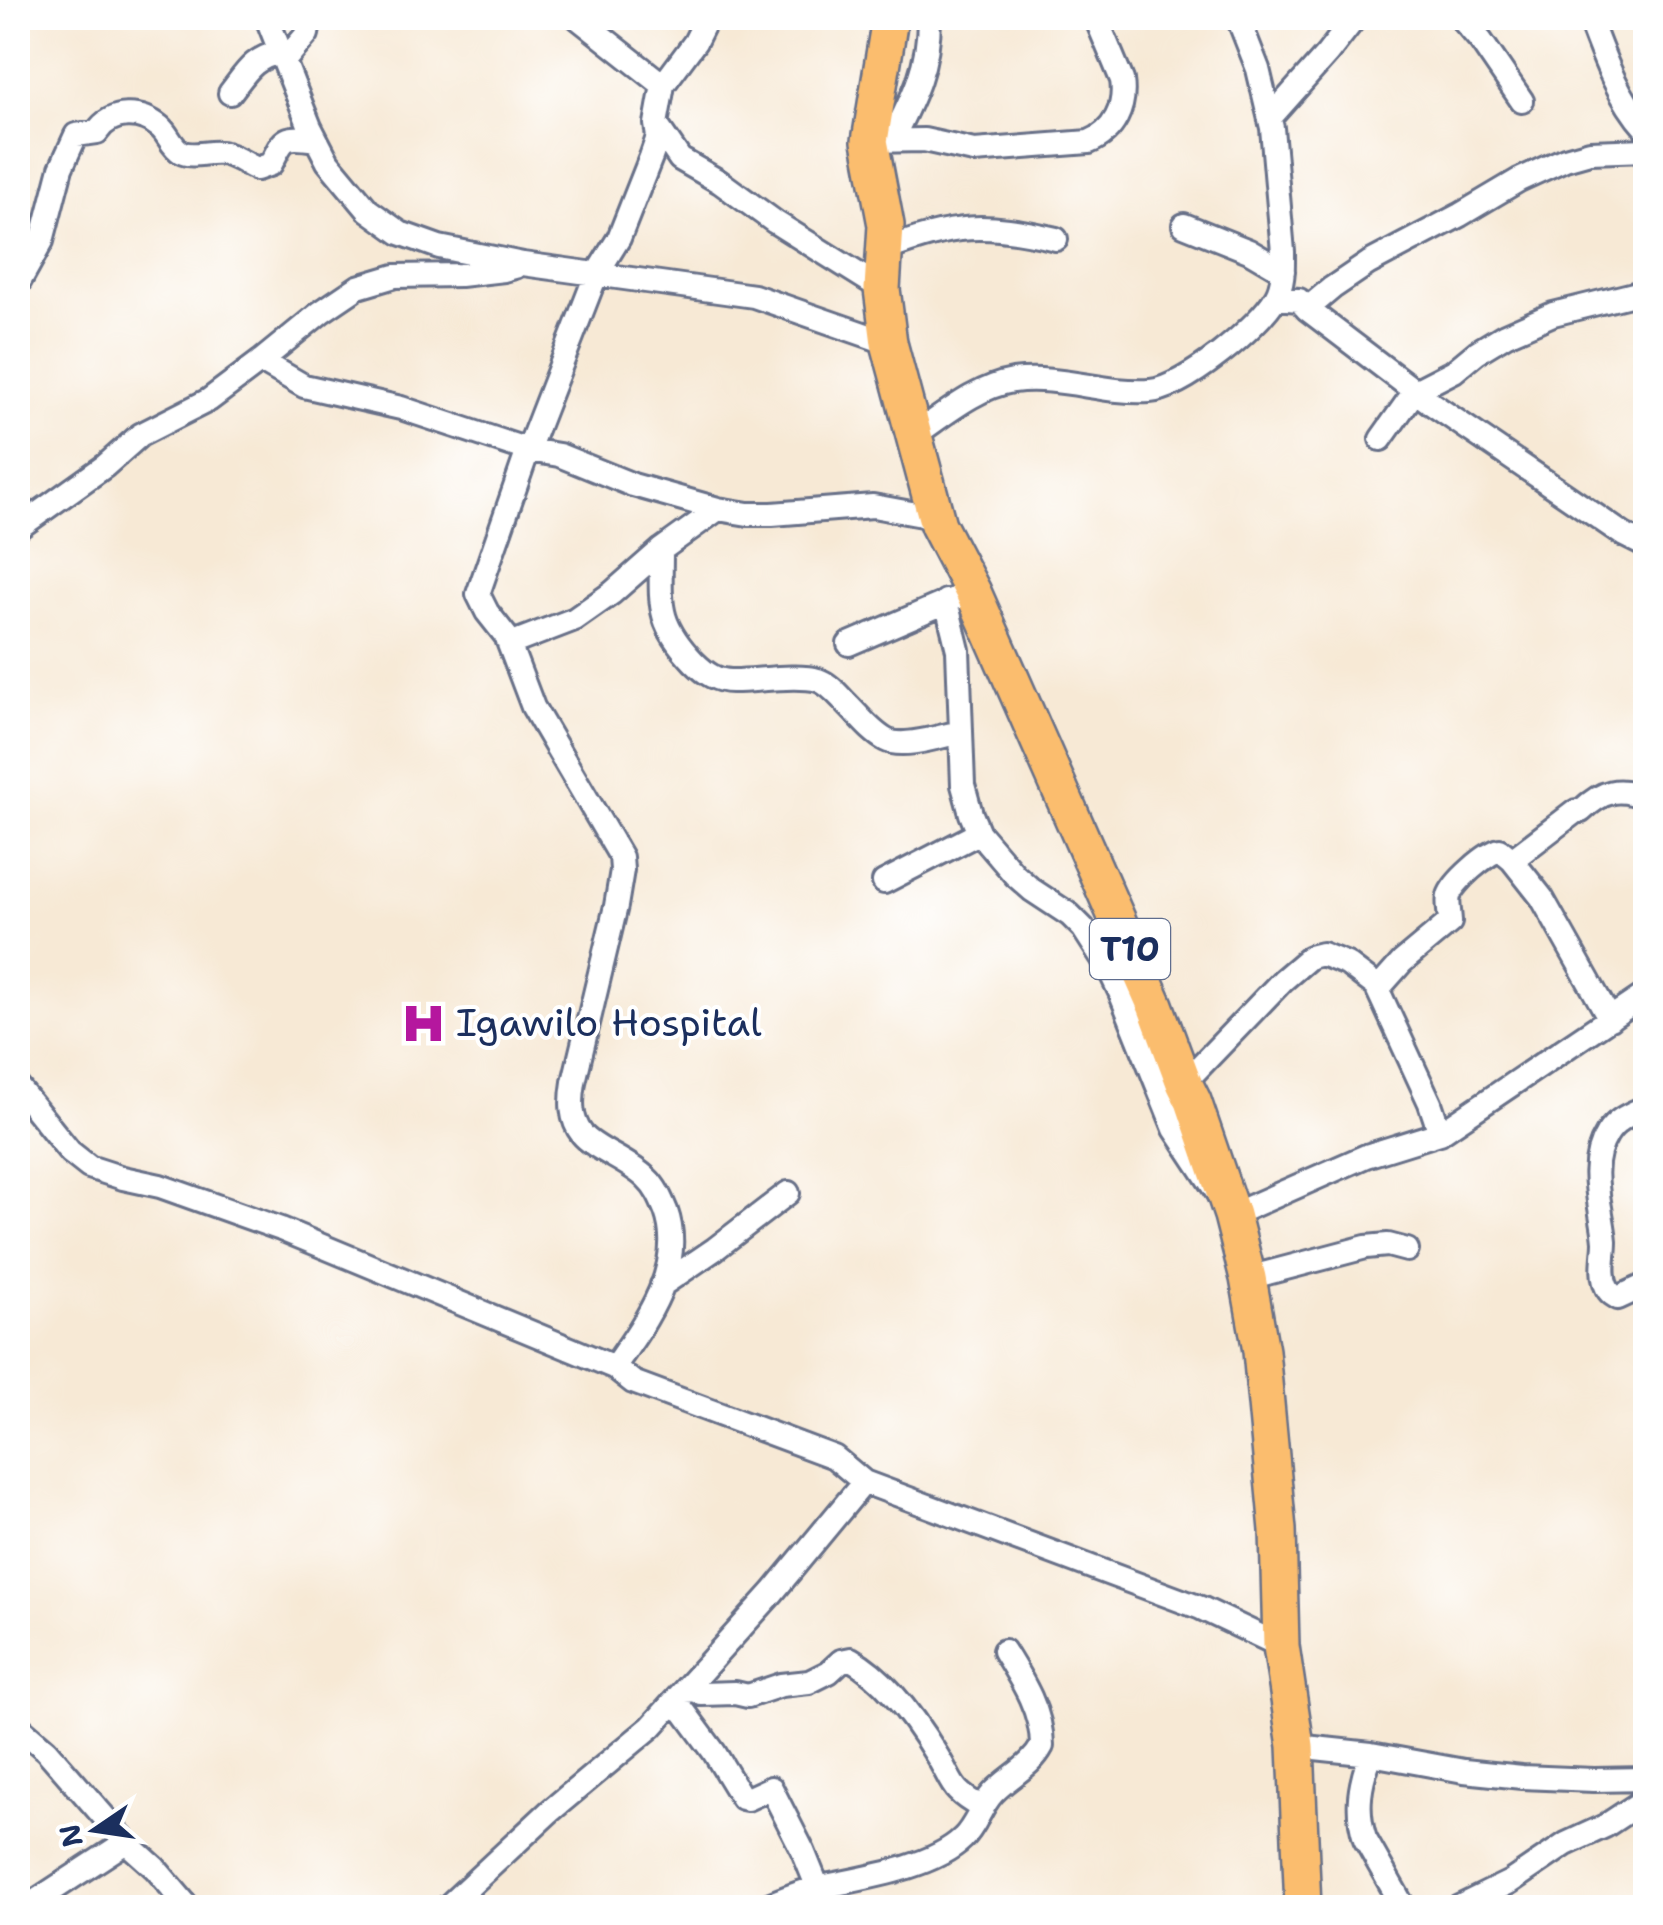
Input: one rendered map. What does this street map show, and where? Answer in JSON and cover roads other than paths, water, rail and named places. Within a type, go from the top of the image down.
[{"type":"highway","name":"T10","points":[[890,18],[881,140],[886,224],[882,288],[890,343],[938,524],[960,597],[1155,1005],[1194,1102],[1232,1215],[1248,1278],[1260,1351],[1278,1530],[1280,1646],[1296,1746],[1303,1908]]},
{"type":"street","points":[[268,18],[316,140],[340,178],[368,210],[400,233],[439,247],[523,264],[754,296],[890,343]]},
{"type":"street","points":[[230,93],[265,55],[283,56],[307,34],[310,18]]},
{"type":"street","points":[[578,18],[663,85]]},
{"type":"street","points":[[614,1367],[662,1285],[672,1255],[669,1220],[656,1188],[638,1171],[584,1136],[572,1109],[574,1082],[616,906],[621,858],[533,707],[510,644],[478,594],[528,450],[596,275],[625,224],[658,137],[656,124],[663,85],[695,42],[707,18]]},
{"type":"street","points":[[881,140],[912,101],[926,60],[929,18]]},
{"type":"street","points":[[881,140],[924,140],[984,151],[1088,142],[1100,136],[1114,122],[1124,92],[1096,18]]},
{"type":"street","points":[[913,436],[977,394],[1013,382],[1078,382],[1135,392],[1166,388],[1210,362],[1247,332],[1276,298],[1283,271],[1270,118],[1258,70],[1238,18]]},
{"type":"street","points":[[1270,118],[1356,18]]},
{"type":"street","points":[[1462,18],[1522,100]]},
{"type":"street","points":[[1589,18],[1618,86],[1633,114],[1646,128]]},
{"type":"street","points":[[18,284],[42,241],[61,168],[76,135],[97,132],[111,117],[138,116],[163,130],[184,153],[235,156],[257,170],[270,166],[287,138],[316,140]]},
{"type":"street","points":[[656,124],[680,158],[882,288]]},
{"type":"street","points":[[1307,309],[1379,257],[1519,180],[1590,152],[1646,150]]},
{"type":"street","points":[[1184,226],[1249,251],[1283,271]]},
{"type":"street","points":[[885,250],[960,228],[996,228],[1056,239]]},
{"type":"street","points":[[18,528],[140,435],[209,400],[320,312],[358,287],[395,276],[490,272],[523,264]]},
{"type":"street","points":[[1380,438],[1415,391],[1454,371],[1505,335],[1538,319],[1646,291]]},
{"type":"street","points":[[1276,298],[1299,300],[1415,391],[1624,535],[1646,546]]},
{"type":"street","points":[[261,361],[304,386],[401,408],[528,450],[559,455],[632,485],[718,509],[772,514],[872,506],[922,515],[938,524]]},
{"type":"street","points":[[510,644],[575,619],[718,509]]},
{"type":"street","points":[[660,550],[661,606],[666,624],[679,646],[706,673],[732,682],[818,680],[888,742],[904,744],[960,732]]},
{"type":"street","points":[[849,644],[960,597],[958,650],[964,785],[978,833],[1014,876],[1070,915],[1094,943],[1120,992],[1176,1129],[1232,1215],[1366,1156],[1440,1134],[1646,994]]},
{"type":"street","points":[[1512,860],[1594,799],[1617,791],[1646,798]]},
{"type":"street","points":[[884,882],[978,833]]},
{"type":"street","points":[[1378,990],[1402,962],[1450,922],[1449,895],[1466,875],[1494,850],[1502,850],[1542,898],[1610,1019]]},
{"type":"street","points":[[1184,1083],[1283,980],[1313,955],[1331,957],[1368,978],[1378,990],[1430,1103],[1440,1134]]},
{"type":"street","points":[[18,1087],[70,1152],[89,1167],[160,1186],[281,1230],[614,1367],[633,1382],[834,1457],[864,1482],[1202,1608],[1280,1646]]},
{"type":"street","points":[[1646,1107],[1618,1122],[1606,1136],[1596,1187],[1606,1287],[1618,1298],[1646,1285]]},
{"type":"street","points":[[662,1285],[788,1194]]},
{"type":"street","points":[[1248,1278],[1366,1247],[1388,1245],[1407,1250]]},
{"type":"street","points":[[446,1908],[678,1699],[864,1482]]},
{"type":"street","points":[[761,1908],[818,1888],[879,1876],[947,1850],[966,1836],[981,1808],[1000,1786],[1034,1760],[1042,1746],[1035,1709],[1004,1651]]},
{"type":"street","points":[[678,1699],[748,1696],[809,1682],[830,1672],[841,1661],[851,1659],[868,1671],[912,1718],[957,1792],[981,1808]]},
{"type":"street","points":[[678,1699],[742,1798],[771,1788],[818,1888]]},
{"type":"street","points":[[18,1726],[46,1750],[189,1908]]},
{"type":"street","points":[[1296,1746],[1522,1778],[1646,1778]]},
{"type":"street","points":[[1371,1754],[1358,1798],[1361,1826],[1404,1908]]},
{"type":"street","points":[[1457,1908],[1510,1882],[1566,1844],[1605,1826],[1646,1799]]},
{"type":"street","points":[[25,1908],[126,1842]]},
{"type":"place","name":"Igawilo Hospital","points":[[423,1023]]}]
